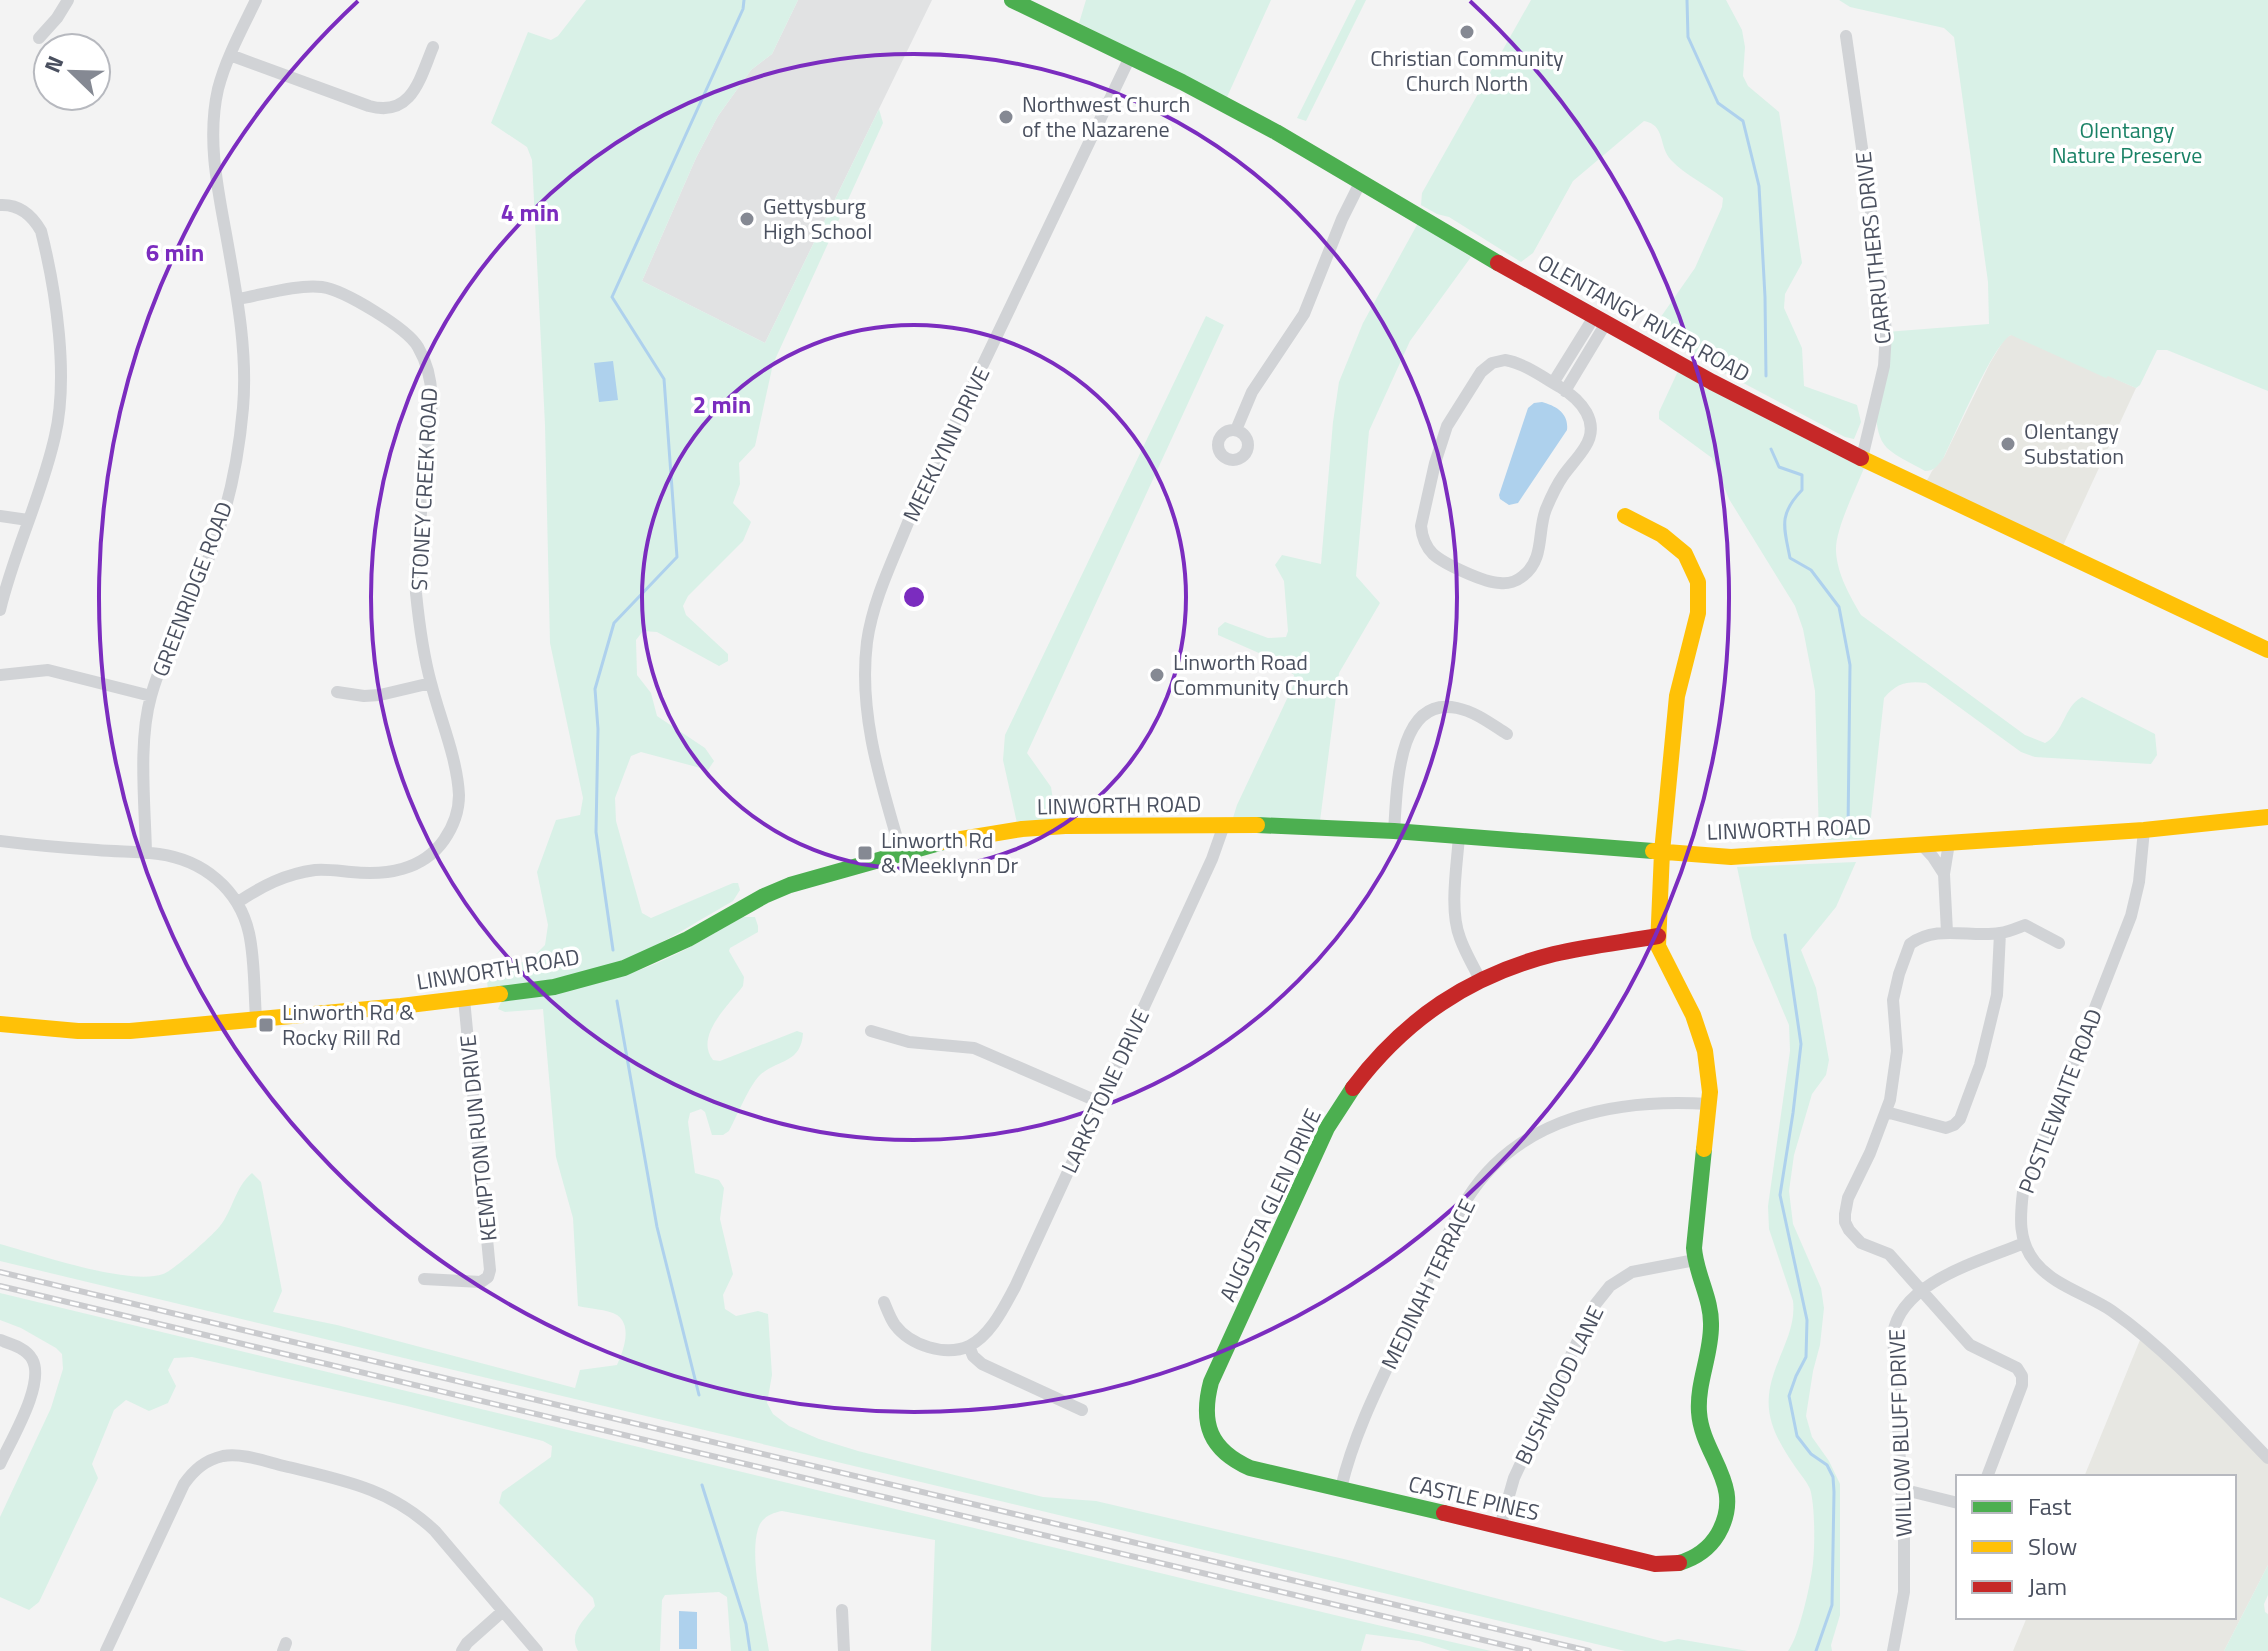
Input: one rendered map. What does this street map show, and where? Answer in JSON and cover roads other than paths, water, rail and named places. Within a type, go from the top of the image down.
[{"type":"main road","name":"OLENTANGY RIVER ROAD","points":[[1012,0],[1182,82],[1276,132],[1505,267],[1725,388],[1862,458],[2268,650]]},
{"type":"main road","points":[[1625,516],[1662,535],[1685,554],[1698,582],[1698,613],[1677,696],[1662,852],[1658,936],[1661,955],[1693,1015],[1709,1074],[1709,1104],[1695,1218],[1695,1260]]},
{"type":"main road","name":"LINWORTH ROAD","points":[[0,1024],[78,1031],[130,1031],[464,999],[554,987],[624,968],[688,939],[764,896],[790,885],[901,852],[1022,829],[1224,825],[1394,831],[1731,857],[2144,830],[2268,817]]},
{"type":"main road","name":"AUGUSTA GLEN DRIVE","points":[[1218,1447],[1208,1428],[1208,1393],[1327,1128],[1367,1070],[1407,1028],[1480,979],[1554,954],[1658,936]]},
{"type":"main road","name":"CASTLE PINES","points":[[1218,1447],[1234,1461],[1253,1469],[1666,1566],[1687,1561],[1717,1537],[1728,1507],[1724,1476],[1699,1418],[1698,1403],[1711,1318],[1695,1260]]},
{"type":"street","points":[[44,32],[68,0]]},
{"type":"street","name":"GREENRIDGE ROAD","points":[[146,853],[145,726],[151,696],[214,545],[232,485],[243,395],[243,354],[238,299],[215,167],[214,133],[218,91],[230,55],[256,0]]},
{"type":"street","name":"CARRUTHERS DRIVE","points":[[1846,36],[1886,332],[1884,366],[1862,458]]},
{"type":"street","points":[[230,55],[369,106],[387,109],[404,102],[411,94],[433,47]]},
{"type":"street","name":"MEEKLYNN DRIVE","points":[[901,852],[880,781],[865,688],[867,640],[881,589],[911,515],[1130,57]]},
{"type":"street","points":[[1236,430],[1252,392],[1304,314],[1342,219],[1361,181]]},
{"type":"street","points":[[0,205],[8,205],[28,214],[41,231],[56,314],[63,386],[55,437],[7,580],[0,610]]},
{"type":"street","name":"STONEY CREEK ROAD","points":[[238,299],[321,287],[340,292],[388,320],[417,345],[430,375],[433,408],[415,588],[425,660],[457,777],[459,798],[450,831],[427,858],[401,870],[380,873],[319,870],[293,875],[272,881],[238,902]]},
{"type":"street","points":[[1553,383],[1600,320]]},
{"type":"street","points":[[1565,391],[1600,320]]},
{"type":"street","points":[[1512,361],[1565,391],[1585,408],[1591,434],[1554,492],[1543,519],[1540,547],[1532,567],[1516,581],[1500,583],[1484,579],[1434,555],[1422,537],[1423,512],[1447,426],[1481,372],[1492,363],[1512,361]]},
{"type":"street","points":[[0,516],[28,520]]},
{"type":"street","points":[[0,675],[48,670],[151,696]]},
{"type":"street","points":[[337,692],[380,695],[431,683]]},
{"type":"street","points":[[1394,831],[1400,760],[1416,723],[1426,713],[1447,706],[1458,708],[1484,718],[1507,734]]},
{"type":"street","name":"LARKSTONE DRIVE","points":[[969,1346],[996,1320],[1015,1287],[1212,859],[1224,825]]},
{"type":"street","name":"POSTLEWAITE ROAD","points":[[2024,1243],[2020,1226],[2023,1192],[2131,916],[2139,882],[2144,830]]},
{"type":"street","points":[[1459,836],[1454,908],[1456,923],[1459,938],[1480,979]]},
{"type":"street","points":[[0,841],[162,854],[214,875],[238,902],[249,933],[256,1018]]},
{"type":"street","points":[[1947,932],[1944,874],[1949,843]]},
{"type":"street","points":[[1921,844],[1944,874]]},
{"type":"street","points":[[1988,1475],[2022,1385],[2022,1376],[2009,1362],[1970,1345],[1889,1254],[1861,1243],[1849,1230],[1845,1214],[1848,1198],[1886,1112],[1897,1051],[1893,1000],[1906,950],[1915,940],[1947,932],[2000,933],[2025,925],[2059,943]]},
{"type":"street","points":[[1886,1112],[1946,1128],[1960,1119],[1980,1065],[1997,995],[2000,933]]},
{"type":"street","name":"KEMPTON RUN DRIVE","points":[[424,1279],[481,1282],[488,1277],[490,1270],[464,999]]},
{"type":"street","points":[[871,1031],[909,1042],[974,1048],[1099,1102]]},
{"type":"street","name":"MEDINAH TERRACE","points":[[1341,1488],[1351,1448],[1454,1224],[1484,1175],[1529,1137],[1559,1122],[1590,1113],[1669,1101],[1709,1104]]},
{"type":"street","points":[[2024,1243],[2035,1262],[2050,1277],[2112,1311],[2152,1344],[2268,1458]]},
{"type":"street","name":"WILLOW BLUFF DRIVE","points":[[1893,1651],[1904,1592],[1893,1334],[1897,1315],[1922,1289],[2024,1243]]},
{"type":"street","name":"BUSHWOOD LANE","points":[[1500,1527],[1514,1478],[1594,1306],[1610,1286],[1632,1272],[1695,1260]]},
{"type":"street","points":[[884,1302],[894,1324],[909,1338],[922,1345],[952,1349],[969,1346],[973,1356],[982,1364],[1082,1410]]},
{"type":"street","points":[[0,1340],[23,1350],[32,1358],[36,1372],[30,1401],[0,1464]]},
{"type":"street","points":[[106,1651],[184,1484],[193,1471],[206,1461],[224,1456],[244,1456],[349,1481],[416,1513],[435,1531],[537,1651]]},
{"type":"street","points":[[1901,1489],[1956,1503]]},
{"type":"street","points":[[842,1610],[844,1651]]},
{"type":"street","points":[[462,1651],[503,1611]]},
{"type":"water","points":[[613,361],[618,400],[599,402],[594,363]]},
{"type":"water","points":[[1542,402],[1560,411],[1566,419],[1567,430],[1518,503],[1509,505],[1499,495],[1528,408]]},
{"type":"water","points":[[679,1611],[697,1612],[697,1649],[679,1649]]},
{"type":"waterway","points":[[613,950],[596,832],[598,729],[595,689],[614,623],[677,557],[664,379],[612,297],[743,9],[744,0]]},
{"type":"waterway","points":[[1687,0],[1688,37],[1718,103],[1743,121],[1759,186],[1766,376]]},
{"type":"waterway","points":[[1771,449],[1779,467],[1802,475],[1802,490],[1786,514],[1790,558],[1811,570],[1839,607],[1850,665],[1848,830]]},
{"type":"waterway","points":[[1785,935],[1801,1044],[1780,1195],[1807,1320],[1806,1357],[1789,1396],[1797,1436],[1811,1454],[1827,1465],[1833,1477],[1834,1492],[1832,1605],[1816,1651]]},
{"type":"waterway","points":[[617,1001],[657,1227],[699,1395]]},
{"type":"waterway","points":[[702,1485],[746,1624],[750,1651]]},
{"type":"railway","points":[[0,1272],[1589,1651]]},
{"type":"railway","points":[[0,1286],[1529,1651]]},
{"type":"place","name":"Christian Community Church North","points":[[1467,32]]},
{"type":"place","name":"Northwest Church of the Nazarene","points":[[1006,117]]},
{"type":"place","name":"Gettysburg High School","points":[[747,219]]},
{"type":"place","name":"Olentangy Substation","points":[[2008,444]]},
{"type":"place","name":"Linworth Road Community Church","points":[[1157,675]]},
{"type":"place","name":"Linworth Rd & Meeklynn Dr","points":[[865,853]]},
{"type":"place","name":"Linworth Rd & Rocky Rill Rd","points":[[266,1025]]},
{"type":"park label","name":"Olentangy Nature Preserve","points":[[2127,142]]}]
